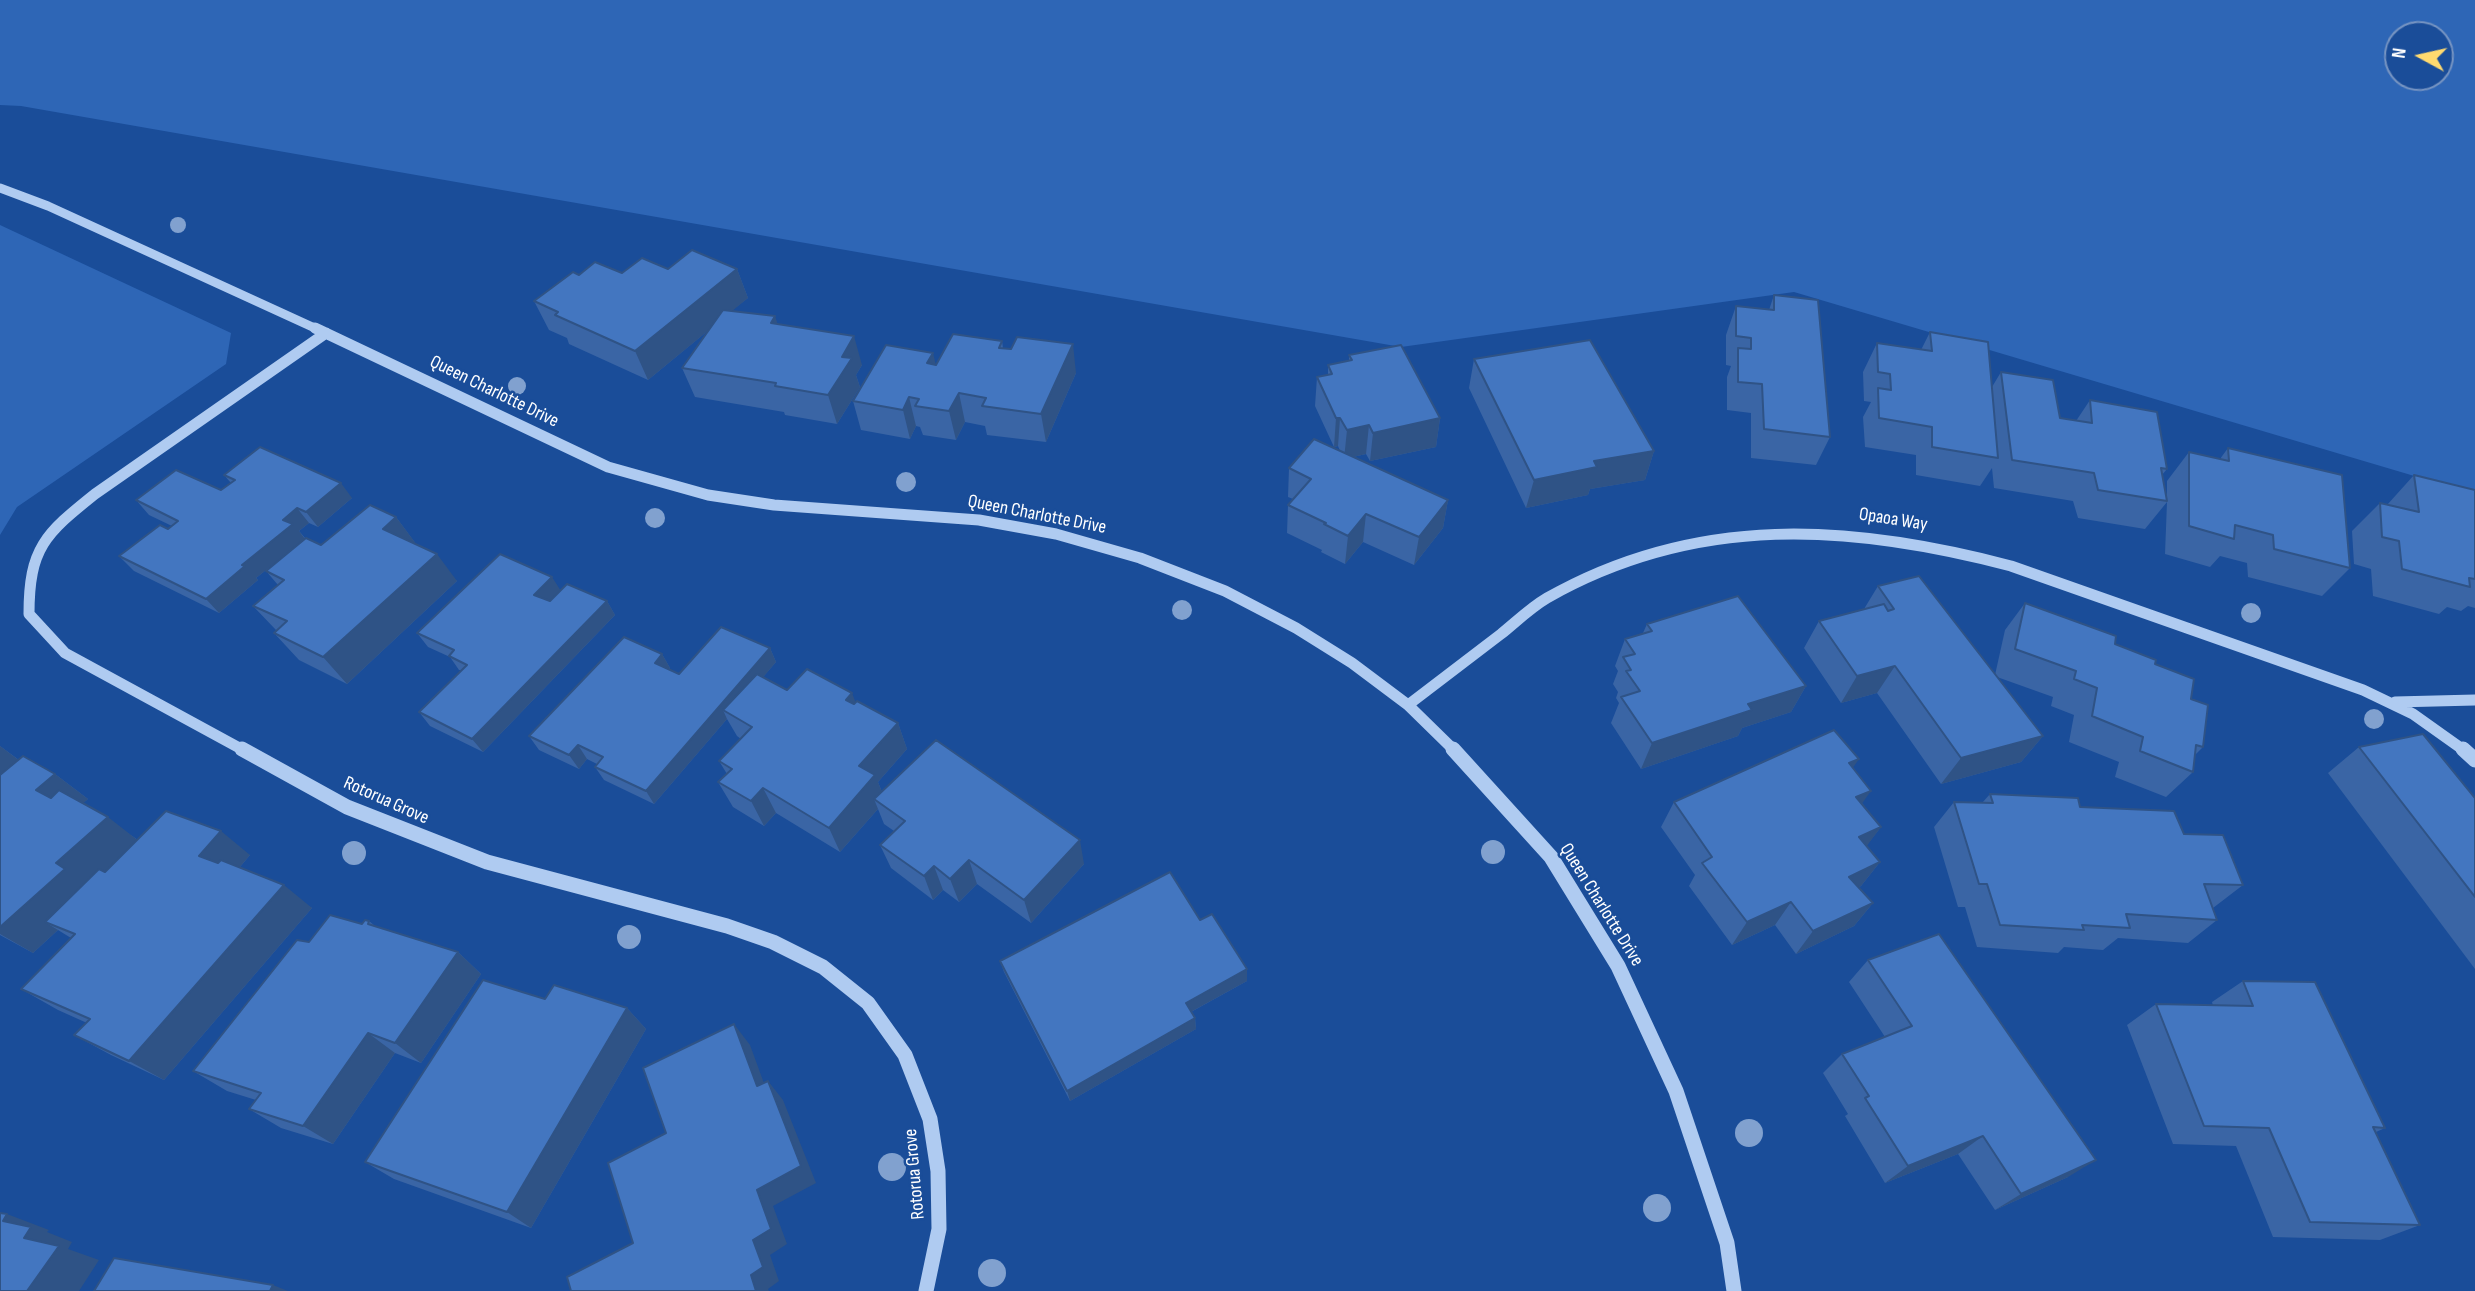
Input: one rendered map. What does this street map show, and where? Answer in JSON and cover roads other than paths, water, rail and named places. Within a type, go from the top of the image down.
[{"type":"street","name":"Queen Charlotte Drive","points":[[0,188],[48,206],[326,333],[573,452],[657,482],[708,495],[774,505],[979,520],[1056,534],[1140,558],[1225,590],[1296,628],[1352,663],[1408,705],[1476,772],[1551,857],[1618,965],[1676,1091],[1727,1244],[1734,1291]]},
{"type":"street","name":"Rotorua Grove","points":[[326,333],[69,514],[35,556],[29,583],[29,614],[65,653],[347,807],[487,862],[727,926],[773,942],[824,967],[867,1003],[905,1055],[930,1119],[938,1171],[939,1229],[926,1291]]},
{"type":"street","name":"Opaoa Way","points":[[1408,705],[1546,599],[1593,574],[1644,554],[1698,540],[1793,531],[1858,534],[1956,550],[2395,702],[2426,721],[2475,760]]},
{"type":"street","name":"Opaoa Way","points":[[2395,702],[2475,700]]}]
